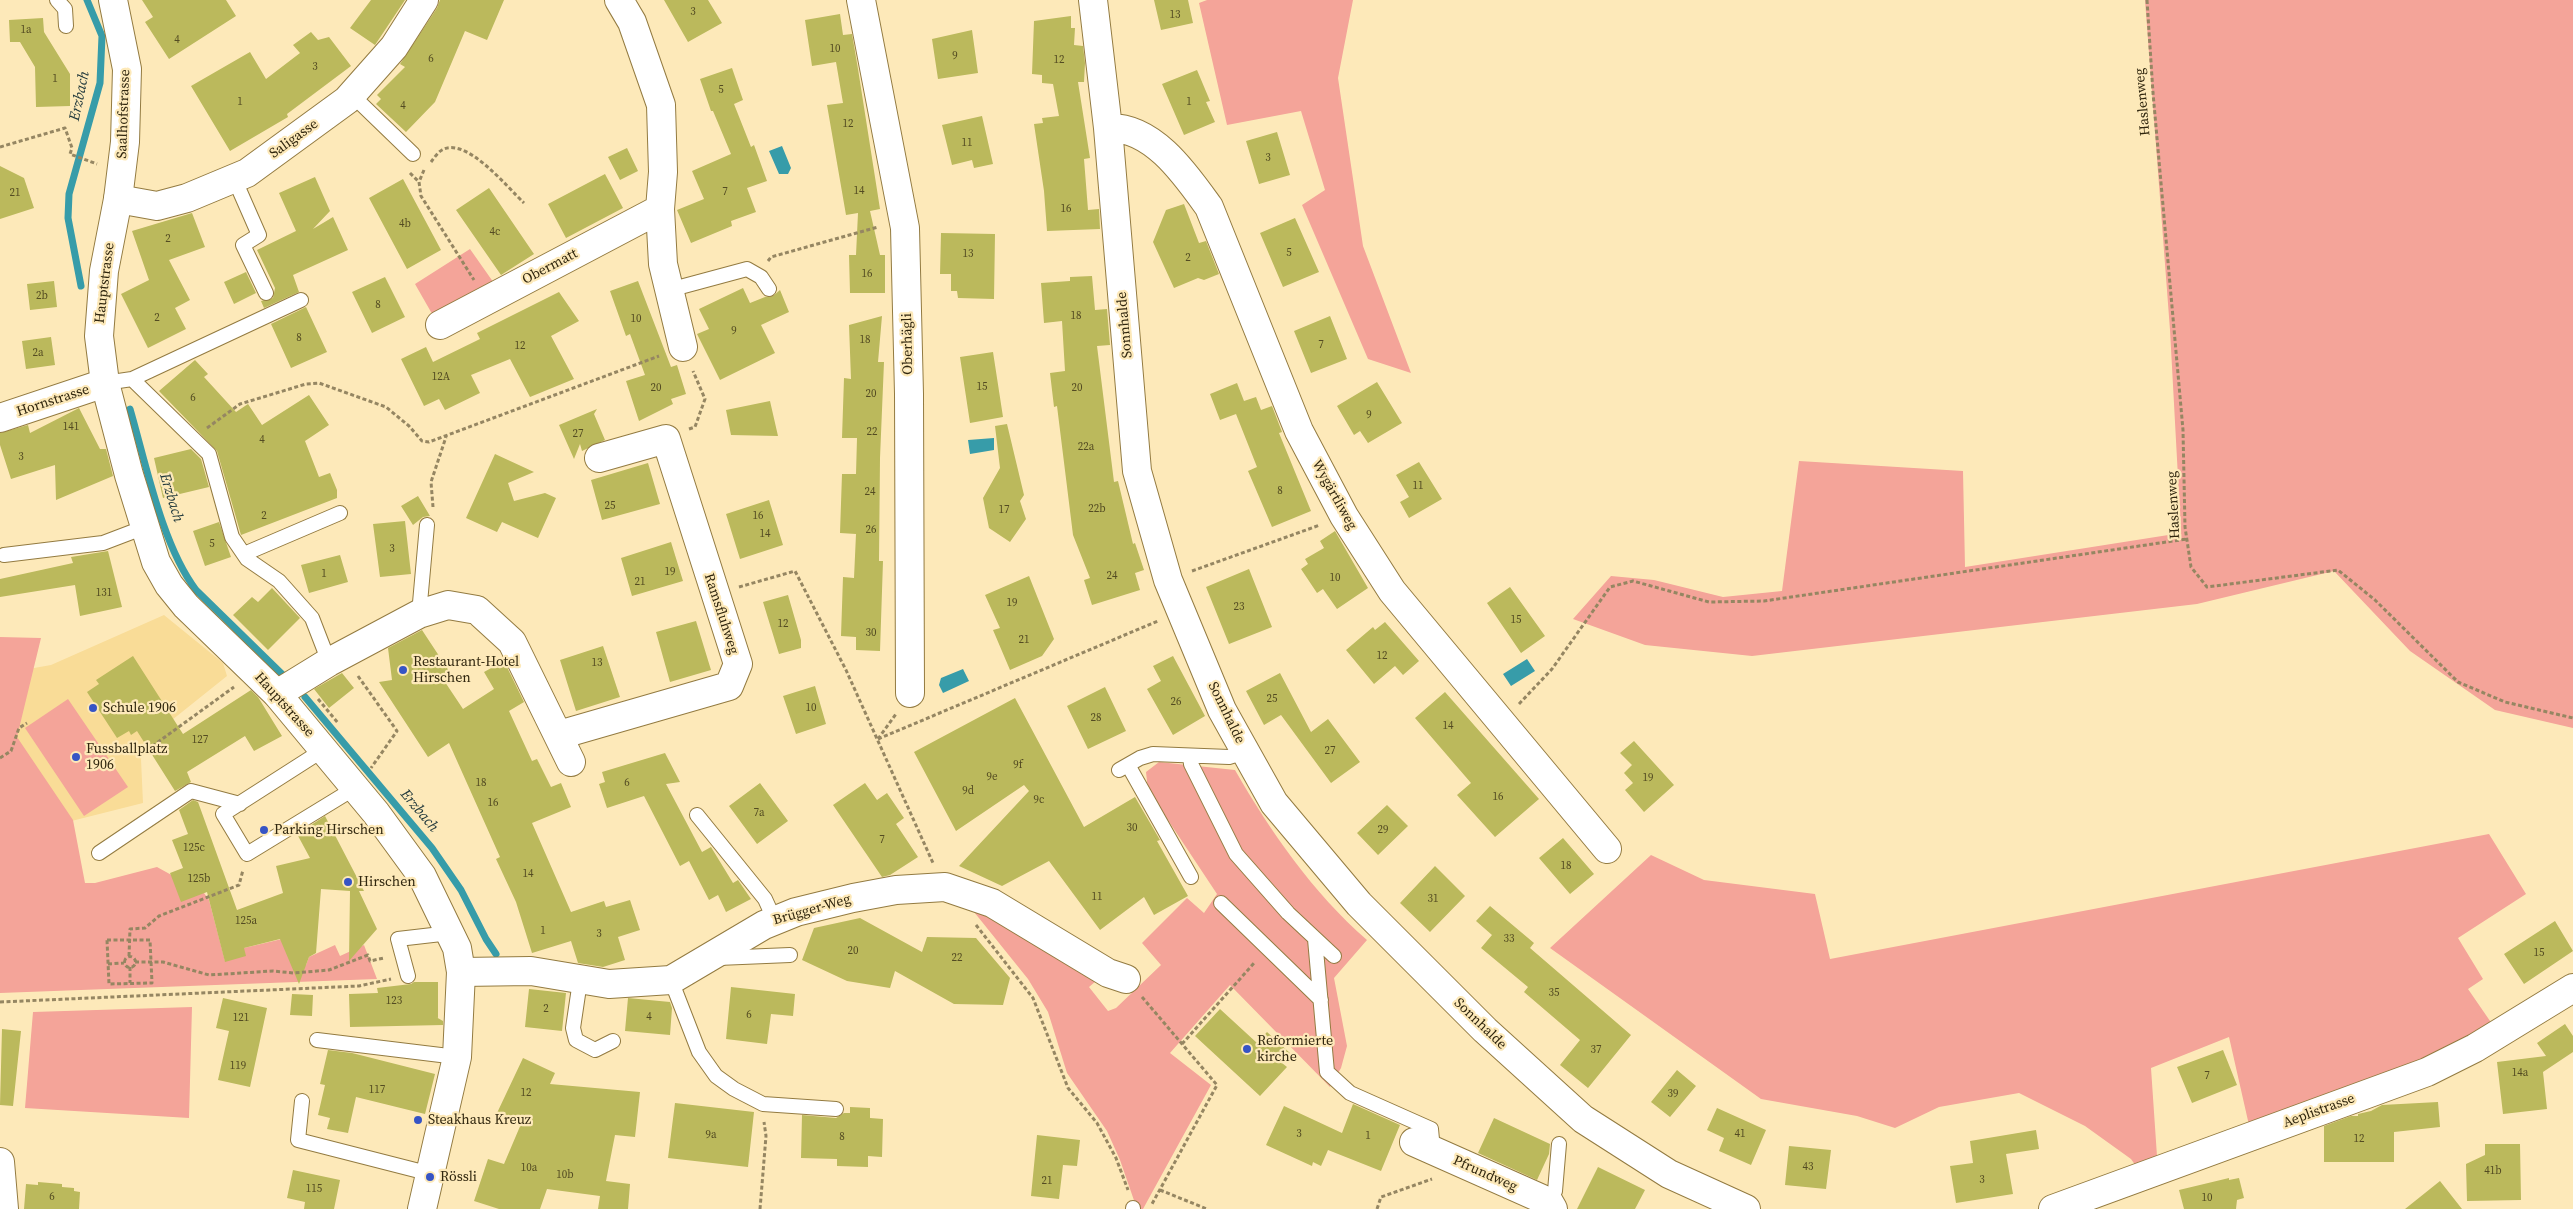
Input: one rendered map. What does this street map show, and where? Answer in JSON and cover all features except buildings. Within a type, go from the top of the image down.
[{"type":"street","name":"Saalhofstrasse","points":[[113,0],[127,69],[125,142],[118,199]]},
{"type":"street","name":"Saligasse","points":[[118,199],[157,206],[187,198],[246,173],[352,94],[394,47],[424,0]]},
{"type":"street","points":[[619,0],[632,22],[661,105],[663,172],[660,209],[663,264],[683,347]]},
{"type":"street","name":"Oberhägli","points":[[861,0],[903,220],[909,394],[910,693]]},
{"type":"street","name":"Sonnhalde","points":[[1093,0],[1108,128],[1137,471],[1168,580],[1222,710],[1274,803],[1353,897],[1485,1030],[1582,1119],[1668,1174],[1746,1209]]},
{"type":"street","name":"Wygärtliweg","points":[[1108,128],[1116,128],[1139,134],[1153,144],[1190,180],[1209,207],[1299,431],[1344,516],[1392,591],[1607,849]]},
{"type":"street","name":"Hauptstrasse","points":[[118,199],[104,272],[99,336],[105,383],[129,475],[156,562],[169,585],[186,606],[277,694],[323,750],[363,780],[422,876],[457,948],[461,972],[457,1057],[422,1209]]},
{"type":"street","name":"Obermatt","points":[[440,325],[660,209]]},
{"type":"street","name":"Hornstrasse","points":[[0,418],[105,383]]},
{"type":"street","points":[[599,458],[666,439]]},
{"type":"street","name":"Ramsfluhweg","points":[[559,735],[729,686],[738,664],[666,439]]},
{"type":"street","points":[[277,694],[419,614],[448,605],[477,610],[512,642],[571,762]]},
{"type":"street","name":"Brügger-Weg","points":[[461,972],[531,971],[580,981],[610,984],[671,980],[710,959],[764,925],[796,912],[896,890],[945,887],[992,903],[1108,973],[1126,979]]},
{"type":"street","name":"Aeplistrasse","points":[[2053,1209],[2427,1072],[2475,1048],[2573,988]]},
{"type":"street","name":"Pfrundweg","points":[[1432,1150],[1551,1206]]},
{"type":"street","points":[[0,1162],[4,1209]]},
{"type":"lane","points":[[57,0],[65,9],[66,26]]},
{"type":"lane","points":[[352,94],[412,154]]},
{"type":"lane","points":[[234,178],[259,235],[243,245],[266,293]]},
{"type":"lane","points":[[669,290],[747,270],[761,277],[769,289]]},
{"type":"lane","points":[[105,383],[132,379],[301,300]]},
{"type":"lane","points":[[132,379],[209,454],[232,536],[247,559],[279,581],[312,618],[338,658]]},
{"type":"lane","points":[[244,554],[340,513]]},
{"type":"lane","points":[[419,614],[427,526]]},
{"type":"lane","points":[[4,555],[103,542],[145,527]]},
{"type":"lane","points":[[323,750],[224,814],[247,854],[363,780]]},
{"type":"lane","points":[[1191,877],[1124,768],[1140,758],[1152,754],[1190,757],[1229,757],[1246,752]]},
{"type":"lane","points":[[1190,757],[1191,764],[1236,854],[1288,913],[1334,956]]},
{"type":"lane","points":[[99,853],[190,791],[240,804]]},
{"type":"lane","points":[[697,815],[765,899],[774,921]]},
{"type":"lane","points":[[1221,903],[1321,1000]]},
{"type":"lane","points":[[408,976],[398,940],[450,933]]},
{"type":"lane","points":[[1315,939],[1327,1072],[1350,1093],[1431,1129],[1432,1150]]},
{"type":"lane","points":[[710,959],[790,956]]},
{"type":"lane","points":[[671,980],[699,1052],[716,1076],[734,1089],[762,1104],[836,1109]]},
{"type":"lane","points":[[580,981],[573,1028],[576,1040],[595,1050],[613,1041]]},
{"type":"lane","points":[[317,1040],[457,1057]]},
{"type":"lane","points":[[302,1101],[298,1140],[430,1174]]},
{"type":"lane","points":[[1551,1206],[1555,1191],[1559,1144]]},
{"type":"path","name":"Haslenweg","points":[[2147,0],[2152,93],[2183,430],[2187,539],[2191,567],[2206,587],[2338,570],[2375,600],[2458,682],[2505,702],[2573,718]]},
{"type":"path","points":[[0,147],[65,128],[72,148],[70,154],[88,161]]},
{"type":"path","points":[[479,289],[421,196],[419,182],[423,170],[442,150],[456,147],[472,153],[524,203]]},
{"type":"path","points":[[755,274],[771,257],[903,220]]},
{"type":"path","points":[[195,440],[216,420],[240,404],[306,384],[319,383],[386,407],[409,426],[422,441],[429,442],[683,347],[705,400],[695,427],[666,439]]},
{"type":"path","points":[[427,526],[434,515],[431,482],[446,437]]},
{"type":"path","points":[[1168,580],[1344,516]]},
{"type":"path","points":[[1496,716],[1523,702],[1552,669],[1610,587],[1633,582],[1709,602],[1764,600],[2187,539]]},
{"type":"path","points":[[715,594],[795,571],[846,670],[945,887]]},
{"type":"path","points":[[878,740],[1181,611]]},
{"type":"path","points":[[338,658],[360,682],[397,731],[371,764],[363,780]]},
{"type":"path","points":[[147,750],[254,672]]},
{"type":"path","points":[[878,740],[910,693]]},
{"type":"path","points":[[0,758],[11,751],[19,728],[27,723]]},
{"type":"path","points":[[124,963],[129,956],[130,929],[145,928],[159,916],[239,885],[247,854]]},
{"type":"path","points":[[970,918],[1033,998],[1068,1088],[1097,1123],[1127,1183],[1133,1208]]},
{"type":"path","points":[[107,940],[150,940],[151,961],[152,983],[109,984],[107,940]]},
{"type":"path","points":[[1182,1044],[1268,949]]},
{"type":"path","points":[[130,984],[130,967],[135,962],[163,962],[209,976],[273,970],[293,973],[329,970],[368,956],[370,962],[402,953]]},
{"type":"path","points":[[129,956],[135,962]]},
{"type":"path","points":[[108,964],[124,963],[130,967]]},
{"type":"path","points":[[0,1002],[359,986],[408,976]]},
{"type":"path","points":[[1126,979],[1217,1084],[1149,1209]]},
{"type":"path","points":[[760,1209],[766,1136],[762,1104]]},
{"type":"path","points":[[1376,1209],[1381,1197],[1440,1176],[1432,1150]]},
{"type":"path","points":[[1160,1190],[1207,1209]]},
{"type":"shaded area","points":[[1207,0],[1353,0],[1338,78],[1363,246],[1411,373],[1368,359],[1302,205],[1325,190],[1301,111],[1227,125],[1199,3]]},
{"type":"shaded area","points":[[2145,0],[2573,0],[2573,728],[2495,710],[2410,651],[2334,571],[2197,604],[1752,656],[1645,645],[1573,619],[1611,576],[1654,580],[1723,597],[1782,591],[1799,461],[1963,471],[1965,567],[2181,533],[2170,330]]},
{"type":"shaded area","points":[[470,249],[496,286],[435,319],[415,284]]},
{"type":"shaded area","name":"Schule 1906","points":[[164,615],[223,663],[227,676],[147,740],[141,759],[143,803],[0,839],[0,674],[51,665]]},
{"type":"shaded area","points":[[0,637],[41,638],[17,737],[73,820],[85,883],[95,883],[157,867],[204,893],[209,900],[225,961],[244,948],[282,939],[299,969],[306,965],[309,957],[335,945],[340,956],[364,945],[377,979],[0,993]]},
{"type":"shaded area","name":"Fussballplatz 1906","points":[[68,699],[128,787],[84,816],[25,728]]},
{"type":"shaded area","points":[[1159,762],[1235,770],[1263,816],[1311,882],[1347,922],[1367,940],[1334,978],[1347,1046],[1341,1068],[1330,1087],[1230,985],[1170,1053],[1211,1085],[1143,1209],[1137,1209],[1120,1160],[1107,1131],[1067,1073],[1048,1012],[1028,979],[966,902],[1096,981],[1089,987],[1108,1011],[1116,1008],[1161,965],[1142,943],[1187,898],[1204,913],[1217,894],[1148,790],[1146,772]]},
{"type":"shaded area","points":[[2489,834],[2526,894],[2458,938],[2483,979],[2468,989],[2499,1034],[2251,1134],[2229,1037],[2151,1068],[2158,1171],[2143,1176],[2131,1159],[2085,1126],[2019,1093],[1939,1107],[1895,1128],[1857,1116],[1761,1099],[1550,948],[1651,855],[1704,880],[1815,894],[1830,959]]},
{"type":"shaded area","points":[[192,1007],[189,1118],[25,1108],[33,1012]]},
{"type":"water","points":[[782,146],[791,168],[788,174],[779,174],[769,151]]},
{"type":"water","points":[[994,438],[994,450],[970,454],[968,440]]},
{"type":"water","points":[[1527,659],[1535,671],[1511,686],[1503,674]]},
{"type":"water","points":[[963,669],[969,681],[943,693],[939,685],[941,678]]},
{"type":"waterway","name":"Erzbach","points":[[81,286],[68,218],[69,194],[100,83],[102,36],[87,0]]},
{"type":"waterway","name":"Erzbach","points":[[130,409],[156,503],[164,527],[184,572],[196,590],[282,674]]},
{"type":"waterway","name":"Erzbach","points":[[305,697],[432,848],[461,890],[486,939],[496,954]]},
{"type":"place","name":"Restaurant-Hotel Hirschen","points":[[403,670]]},
{"type":"place","name":"Schule 1906","points":[[93,708]]},
{"type":"place","name":"Fussballplatz 1906","points":[[76,757]]},
{"type":"place","name":"Parking Hirschen","points":[[264,830]]},
{"type":"place","name":"Hirschen","points":[[348,882]]},
{"type":"place","name":"Reformierte kirche","points":[[1247,1049]]},
{"type":"place","name":"Steakhaus Kreuz","points":[[418,1120]]},
{"type":"place","name":"Rössli","points":[[430,1177]]}]
